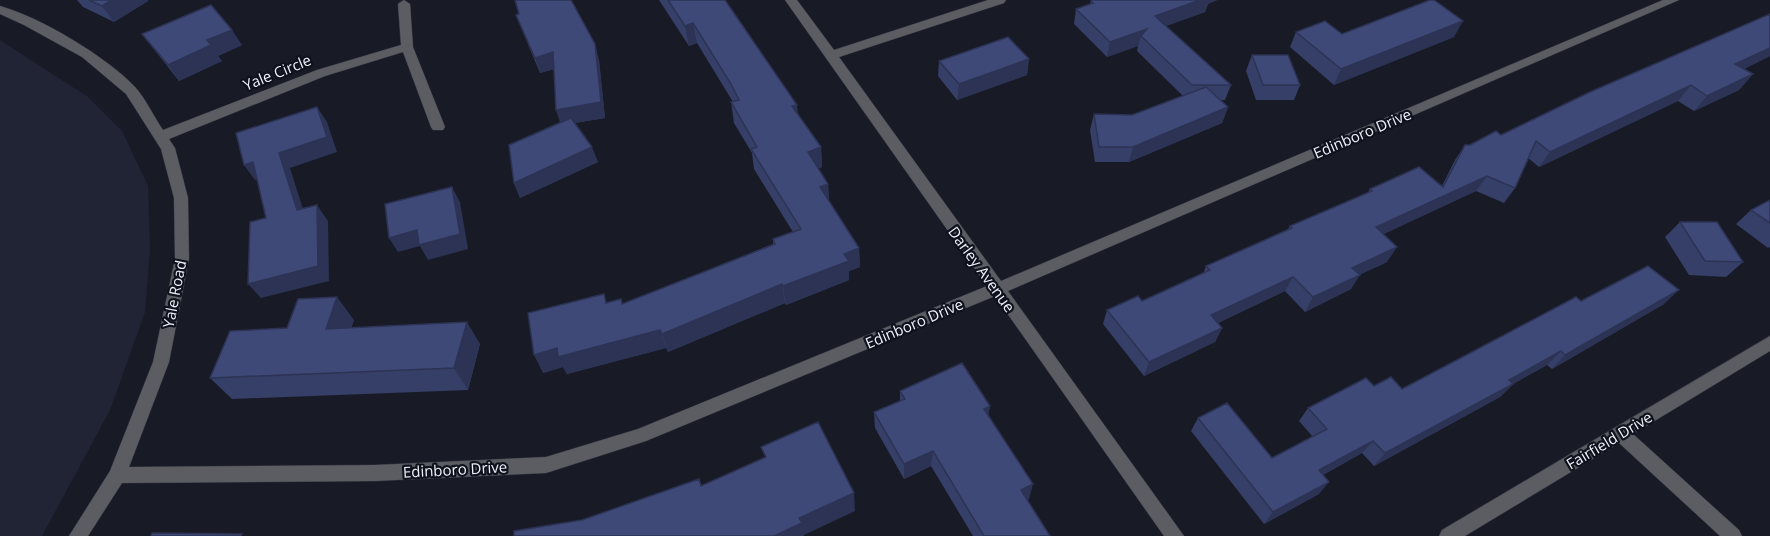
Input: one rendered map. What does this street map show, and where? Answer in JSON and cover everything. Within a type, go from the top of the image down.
[{"type":"street","points":[[0,8],[11,0]]},
{"type":"street","name":"Darley Avenue","points":[[791,0],[1175,536]]},
{"type":"street","points":[[830,56],[999,0]]},
{"type":"street","name":"Edinboro Drive","points":[[117,475],[375,473],[546,465],[640,436],[996,288],[1673,0]]},
{"type":"street","points":[[404,4],[407,47],[438,128]]},
{"type":"street","name":"Yale Road","points":[[0,8],[86,54],[131,91],[168,148],[181,198],[182,259],[161,362],[117,475],[78,536]]},
{"type":"street","name":"Yale Circle","points":[[162,136],[321,73],[407,47]]},
{"type":"street","name":"Fairfield Drive","points":[[1448,536],[1770,343]]},
{"type":"street","points":[[1620,433],[1733,536]]},
{"type":"shaded area","points":[[0,40],[88,97],[122,131],[148,186],[150,248],[145,312],[110,410],[42,536],[0,536]]},
{"type":"building","points":[[89,0],[112,0],[102,6]]},
{"type":"building","points":[[515,0],[571,0],[595,44],[601,102],[556,110],[553,52],[535,58],[516,15],[519,14]]},
{"type":"building","points":[[668,0],[725,0],[797,105],[792,106],[821,147],[808,152],[828,184],[820,187],[859,248],[844,254],[849,261],[783,286],[782,284],[662,334],[660,330],[558,357],[557,348],[534,355],[528,313],[604,294],[606,303],[621,299],[622,304],[775,244],[773,239],[801,229],[751,149],[757,147],[731,102],[739,100],[731,84],[693,23],[685,26]]},
{"type":"building","points":[[1200,0],[1155,16],[1231,85],[1192,85],[1141,36],[1147,29],[1110,42],[1076,9],[1093,3],[1091,1]]},
{"type":"building","points":[[1434,0],[1463,21],[1341,69],[1296,32],[1325,21],[1342,34]]},
{"type":"building","points":[[211,5],[232,30],[207,40],[211,45],[168,65],[142,34]]},
{"type":"building","points":[[1770,14],[1770,48],[1735,64],[1753,74],[1707,96],[1691,85],[1550,152],[1536,141],[1515,188],[1487,176],[1376,227],[1397,247],[1352,268],[1360,275],[1313,297],[1293,277],[1211,315],[1222,328],[1149,362],[1107,310],[1138,296],[1142,301],[1210,270],[1206,266],[1292,228],[1290,226],[1372,191],[1370,189],[1419,167],[1443,187],[1465,145],[1470,145],[1496,131],[1501,135],[1590,92]]},
{"type":"building","points":[[1008,37],[1029,59],[959,84],[939,61]]},
{"type":"building","points":[[1252,55],[1288,55],[1300,85],[1263,85]]},
{"type":"building","points":[[1206,87],[1228,107],[1133,147],[1099,147],[1094,114],[1132,115]]},
{"type":"building","points":[[317,107],[327,137],[279,153],[297,210],[317,205],[318,266],[248,284],[250,222],[266,218],[253,162],[244,165],[236,133]]},
{"type":"building","points":[[571,118],[592,147],[514,183],[509,145]]},
{"type":"building","points":[[452,187],[460,234],[419,245],[417,230],[389,238],[385,204]]},
{"type":"building","points":[[1770,200],[1770,223],[1751,210]]},
{"type":"building","points":[[1680,222],[1717,222],[1743,262],[1705,261]]},
{"type":"building","points":[[1648,266],[1679,290],[1565,355],[1561,351],[1509,380],[1513,384],[1385,453],[1373,441],[1319,470],[1329,482],[1273,512],[1198,418],[1227,403],[1272,458],[1327,429],[1308,408],[1366,378],[1374,386],[1391,377],[1402,389],[1576,297],[1581,301]]},
{"type":"building","points":[[337,297],[326,329],[467,322],[454,368],[210,378],[230,331],[287,328],[298,299]]},
{"type":"building","points":[[962,363],[990,406],[984,409],[1033,484],[1021,490],[1050,536],[984,536],[933,451],[904,464],[874,412],[905,399],[900,391]]},
{"type":"building","points":[[818,422],[854,493],[799,518],[802,523],[774,536],[514,536],[514,531],[582,520],[699,479],[701,486],[766,457],[761,447]]},
{"type":"building","points":[[152,533],[242,534],[241,536],[151,536]]}]
